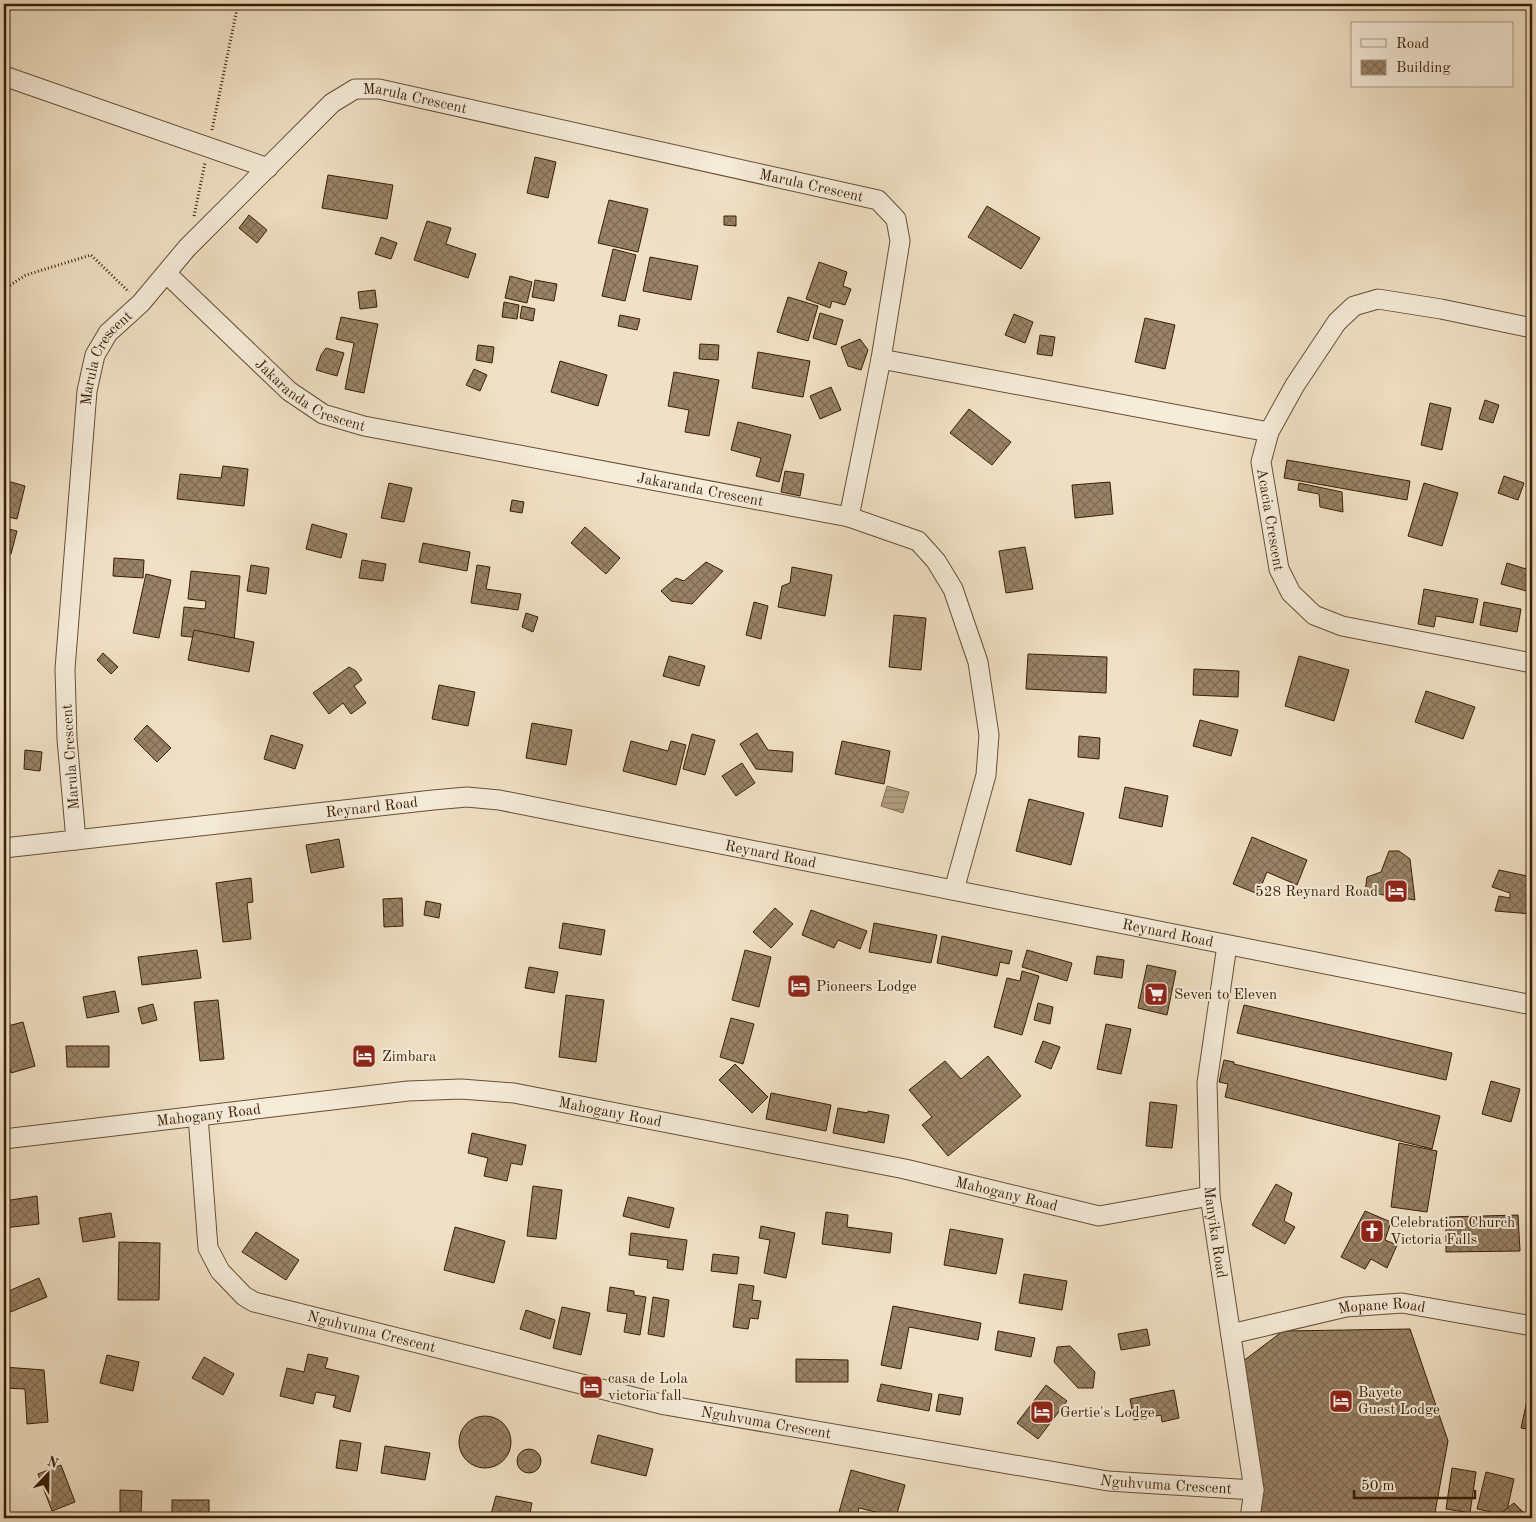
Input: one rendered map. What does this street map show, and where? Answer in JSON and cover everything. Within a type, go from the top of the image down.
[{"type":"street","points":[[4,76],[268,168]]},
{"type":"street","name":"Marula Crescent","points":[[76,840],[67,740],[65,669],[87,391],[95,355],[108,333],[141,303],[187,248],[332,103],[356,88],[379,89],[878,200],[896,219],[900,241],[882,359],[849,517]]},
{"type":"street","name":"Jakaranda Crescent","points":[[166,274],[288,391],[323,414],[364,426],[849,517],[918,541],[936,561],[953,589],[978,662],[989,735],[986,776],[954,890]]},
{"type":"street","name":"Acacia Crescent","points":[[1532,328],[1441,309],[1378,299],[1354,306],[1337,322],[1295,385],[1270,432],[1261,462],[1279,569],[1291,593],[1314,615],[1342,626],[1532,663]]},
{"type":"street","points":[[882,359],[1270,432]]},
{"type":"street","name":"Reynard Road","points":[[4,848],[466,797],[499,800],[1532,1005]]},
{"type":"street","name":"Manyika Road","points":[[1226,945],[1207,1083],[1210,1196],[1254,1490],[1250,1518]]},
{"type":"street","name":"Mahogany Road","points":[[4,1139],[408,1092],[461,1089],[514,1093],[905,1169],[1099,1216],[1210,1196]]},
{"type":"street","name":"Nguhvuma Crescent","points":[[198,1116],[208,1248],[220,1271],[244,1296],[254,1302],[666,1406],[1108,1481],[1254,1490]]},
{"type":"street","name":"Mopane Road","points":[[1231,1334],[1346,1308],[1402,1303],[1532,1326]]},
{"type":"path","points":[[193,220],[238,4]]},
{"type":"path","points":[[4,290],[26,275],[91,255],[141,303]]},
{"type":"shaded area","points":[[887,786],[909,792],[903,813],[881,806]]},
{"type":"building","points":[[535,157],[556,162],[548,198],[527,193]]},
{"type":"building","points":[[328,175],[393,185],[387,219],[322,208]]},
{"type":"building","points":[[609,200],[648,209],[638,252],[598,243]]},
{"type":"building","points":[[987,206],[1040,238],[1021,269],[968,237]]},
{"type":"building","points":[[249,215],[267,230],[257,243],[239,228]]},
{"type":"building","points":[[724,216],[736,216],[736,226],[724,225]]},
{"type":"building","points":[[427,221],[451,228],[446,244],[476,254],[468,278],[414,260]]},
{"type":"building","points":[[381,237],[397,243],[391,259],[375,254]]},
{"type":"building","points":[[613,249],[636,255],[625,301],[602,296]]},
{"type":"building","points":[[650,257],[698,266],[691,300],[643,291]]},
{"type":"building","points":[[819,262],[847,272],[843,286],[851,289],[845,305],[832,301],[830,308],[806,299]]},
{"type":"building","points":[[510,276],[532,282],[527,303],[505,298]]},
{"type":"building","points":[[535,280],[557,284],[554,301],[532,297]]},
{"type":"building","points":[[375,290],[377,307],[360,309],[358,292]]},
{"type":"building","points":[[788,297],[818,306],[808,341],[777,332]]},
{"type":"building","points":[[504,302],[519,305],[517,319],[502,317]]},
{"type":"building","points":[[522,306],[535,309],[533,321],[520,318]]},
{"type":"building","points":[[820,313],[843,320],[836,345],[813,338]]},
{"type":"building","points":[[1014,314],[1033,322],[1025,343],[1005,335]]},
{"type":"building","points":[[620,315],[640,319],[637,330],[618,326]]},
{"type":"building","points":[[341,317],[378,324],[364,393],[345,389],[354,343],[336,339]]},
{"type":"building","points":[[1145,318],[1175,325],[1165,369],[1135,362]]},
{"type":"building","points":[[1040,335],[1055,337],[1052,356],[1037,354]]},
{"type":"building","points":[[860,339],[868,350],[861,370],[848,366],[841,347]]},
{"type":"building","points":[[700,344],[719,345],[718,360],[699,359]]},
{"type":"building","points":[[478,345],[494,347],[492,363],[476,360]]},
{"type":"building","points":[[326,348],[344,353],[337,376],[316,370],[321,355]]},
{"type":"building","points":[[758,352],[810,361],[803,397],[752,388]]},
{"type":"building","points":[[560,361],[607,375],[598,406],[551,392]]},
{"type":"building","points":[[474,369],[487,375],[480,391],[466,385]]},
{"type":"building","points":[[674,372],[719,380],[709,436],[685,432],[689,410],[668,406]]},
{"type":"building","points":[[831,387],[841,410],[820,419],[810,396]]},
{"type":"building","points":[[1485,400],[1499,405],[1493,423],[1479,419]]},
{"type":"building","points":[[1430,403],[1451,408],[1442,450],[1421,445]]},
{"type":"building","points":[[969,409],[1011,442],[992,465],[950,433]]},
{"type":"building","points":[[738,422],[791,435],[779,482],[756,476],[761,458],[731,450]]},
{"type":"building","points":[[1287,460],[1410,481],[1407,500],[1284,478]]},
{"type":"building","points":[[223,466],[248,469],[244,506],[177,499],[180,474],[221,478]]},
{"type":"building","points":[[785,471],[804,474],[800,496],[781,492]]},
{"type":"building","points":[[1504,476],[1524,483],[1518,500],[1498,493]]},
{"type":"building","points":[[4,480],[25,486],[17,519],[4,516]]},
{"type":"building","points":[[1110,482],[1113,514],[1075,518],[1072,485]]},
{"type":"building","points":[[389,483],[412,488],[404,522],[381,518]]},
{"type":"building","points":[[1299,483],[1342,492],[1343,512],[1320,507],[1319,494],[1298,490]]},
{"type":"building","points":[[1424,483],[1458,493],[1442,546],[1408,536]]},
{"type":"building","points":[[512,500],[524,502],[522,513],[510,511]]},
{"type":"building","points":[[312,524],[347,534],[341,558],[306,549]]},
{"type":"building","points":[[585,527],[620,558],[606,574],[571,543]]},
{"type":"building","points":[[4,528],[17,531],[11,554],[4,553]]},
{"type":"building","points":[[423,543],[470,552],[467,571],[419,562]]},
{"type":"building","points":[[1025,547],[1033,589],[1006,593],[999,551]]},
{"type":"building","points":[[1532,547],[1532,592],[1501,584],[1507,563],[1526,569]]},
{"type":"building","points":[[114,558],[144,560],[143,578],[113,576]]},
{"type":"building","points":[[362,560],[386,564],[383,581],[359,578]]},
{"type":"building","points":[[706,562],[723,571],[692,604],[671,601],[661,591],[676,578],[684,581]]},
{"type":"building","points":[[251,565],[269,568],[266,594],[247,591]]},
{"type":"building","points":[[477,565],[490,567],[486,589],[521,594],[518,610],[471,603]]},
{"type":"building","points":[[792,567],[832,575],[825,616],[778,607],[782,586],[790,583]]},
{"type":"building","points":[[191,571],[240,576],[234,641],[181,636],[184,607],[205,609],[206,601],[188,599]]},
{"type":"building","points":[[146,574],[171,580],[159,638],[133,633]]},
{"type":"building","points":[[1424,589],[1478,599],[1473,623],[1436,616],[1434,627],[1418,624]]},
{"type":"building","points":[[754,602],[768,606],[761,639],[746,635]]},
{"type":"building","points":[[1484,602],[1521,609],[1517,632],[1480,625]]},
{"type":"building","points":[[526,613],[538,617],[533,632],[522,627]]},
{"type":"building","points":[[894,615],[926,618],[921,670],[889,667]]},
{"type":"building","points":[[194,630],[254,642],[249,672],[188,660]]},
{"type":"building","points":[[103,653],[118,667],[111,674],[97,660]]},
{"type":"building","points":[[1028,654],[1107,657],[1106,693],[1026,689]]},
{"type":"building","points":[[669,656],[705,666],[699,686],[663,676]]},
{"type":"building","points":[[1299,656],[1349,670],[1334,721],[1285,706]]},
{"type":"building","points":[[349,667],[356,671],[362,680],[354,686],[366,703],[351,714],[343,703],[329,714],[313,693]]},
{"type":"building","points":[[1194,669],[1239,671],[1238,697],[1193,695]]},
{"type":"building","points":[[439,685],[475,692],[468,726],[432,719]]},
{"type":"building","points":[[1426,691],[1475,707],[1463,739],[1415,722]]},
{"type":"building","points":[[1200,720],[1238,730],[1231,756],[1193,746]]},
{"type":"building","points":[[532,723],[572,730],[566,765],[526,758]]},
{"type":"building","points":[[147,725],[171,748],[157,762],[134,739]]},
{"type":"building","points":[[757,733],[768,750],[793,752],[792,772],[756,769],[740,744]]},
{"type":"building","points":[[692,734],[715,740],[705,775],[683,769]]},
{"type":"building","points":[[271,735],[303,745],[295,769],[264,759]]},
{"type":"building","points":[[1079,736],[1100,738],[1099,759],[1078,757]]},
{"type":"building","points":[[631,741],[668,751],[671,741],[686,745],[676,785],[623,771]]},
{"type":"building","points":[[842,741],[890,751],[884,784],[835,774]]},
{"type":"building","points":[[25,750],[42,752],[40,771],[24,769]]},
{"type":"building","points":[[742,763],[755,783],[736,796],[722,776]]},
{"type":"building","points":[[1125,787],[1168,796],[1162,827],[1119,818]]},
{"type":"building","points":[[1029,799],[1084,813],[1071,865],[1016,851]]},
{"type":"building","points":[[1252,837],[1307,860],[1297,885],[1267,872],[1258,894],[1233,884]]},
{"type":"building","points":[[339,839],[344,867],[311,873],[306,845]]},
{"type":"building","points":[[1389,851],[1399,851],[1410,859],[1415,900],[1365,892],[1367,877],[1381,872]]},
{"type":"building","points":[[1499,870],[1532,877],[1532,896],[1528,896],[1526,900],[1532,902],[1532,914],[1495,911],[1499,896],[1510,898],[1510,893],[1492,887]]},
{"type":"building","points":[[251,878],[253,902],[247,903],[251,939],[223,942],[216,883]]},
{"type":"building","points":[[402,898],[403,926],[384,927],[383,899]]},
{"type":"building","points":[[426,901],[441,904],[439,918],[424,915]]},
{"type":"building","points":[[775,908],[793,924],[771,948],[753,932]]},
{"type":"building","points":[[811,910],[867,931],[860,949],[838,940],[834,948],[802,935]]},
{"type":"building","points":[[563,923],[605,930],[601,955],[559,948]]},
{"type":"building","points":[[874,923],[937,935],[931,963],[869,952]]},
{"type":"building","points":[[942,936],[1012,951],[1009,964],[1000,962],[997,976],[937,963]]},
{"type":"building","points":[[197,950],[201,978],[142,985],[138,957]]},
{"type":"building","points":[[745,950],[771,957],[759,1007],[732,1000]]},
{"type":"building","points":[[1027,950],[1072,963],[1067,981],[1022,967]]},
{"type":"building","points":[[1097,956],[1124,960],[1122,978],[1094,974]]},
{"type":"building","points":[[1147,965],[1176,971],[1167,1015],[1138,1008]]},
{"type":"building","points":[[529,967],[558,972],[554,993],[525,988]]},
{"type":"building","points":[[1022,971],[1039,976],[1022,1035],[994,1027],[1007,978],[1020,981]]},
{"type":"building","points":[[115,991],[119,1012],[87,1018],[83,997]]},
{"type":"building","points":[[566,995],[604,1000],[596,1062],[559,1057]]},
{"type":"building","points":[[218,1000],[224,1059],[200,1061],[194,1002]]},
{"type":"building","points":[[1038,1003],[1053,1007],[1050,1024],[1034,1020]]},
{"type":"building","points":[[153,1004],[157,1020],[142,1024],[138,1008]]},
{"type":"building","points":[[1244,1005],[1452,1053],[1446,1080],[1237,1033]]},
{"type":"building","points":[[731,1018],[754,1024],[743,1064],[720,1057]]},
{"type":"building","points":[[23,1022],[35,1066],[11,1073],[6,1055],[4,1055],[4,1027]]},
{"type":"building","points":[[1106,1024],[1131,1029],[1121,1074],[1097,1069]]},
{"type":"building","points":[[1043,1041],[1060,1047],[1051,1069],[1035,1062]]},
{"type":"building","points":[[66,1046],[109,1046],[109,1067],[67,1067]]},
{"type":"building","points":[[988,1056],[1021,1096],[948,1156],[922,1125],[932,1117],[909,1090],[945,1061],[961,1079]]},
{"type":"building","points":[[1224,1060],[1440,1116],[1432,1149],[1225,1097],[1228,1084],[1219,1082]]},
{"type":"building","points":[[735,1064],[768,1097],[752,1113],[719,1080]]},
{"type":"building","points":[[1491,1081],[1520,1089],[1511,1122],[1482,1114]]},
{"type":"building","points":[[771,1093],[831,1105],[826,1131],[766,1119]]},
{"type":"building","points":[[1150,1102],[1177,1105],[1172,1148],[1146,1146]]},
{"type":"building","points":[[838,1108],[889,1115],[884,1143],[833,1133]]},
{"type":"building","points":[[472,1133],[526,1145],[522,1165],[511,1163],[507,1181],[484,1176],[488,1158],[468,1153]]},
{"type":"building","points":[[1399,1143],[1437,1151],[1427,1212],[1391,1207]]},
{"type":"building","points":[[1276,1184],[1292,1193],[1284,1221],[1295,1227],[1285,1244],[1252,1225]]},
{"type":"building","points":[[533,1186],[562,1190],[556,1239],[527,1236]]},
{"type":"building","points":[[37,1196],[39,1224],[4,1228],[4,1201]]},
{"type":"building","points":[[628,1197],[674,1208],[669,1228],[623,1216]]},
{"type":"building","name":"Celebration Church Victoria Falls","points":[[1365,1211],[1391,1222],[1385,1240],[1397,1245],[1387,1268],[1371,1259],[1365,1269],[1341,1257]]},
{"type":"building","points":[[826,1212],[848,1215],[847,1227],[892,1233],[890,1253],[822,1244]]},
{"type":"building","points":[[111,1213],[115,1237],[83,1242],[79,1218]]},
{"type":"building","points":[[1518,1215],[1520,1251],[1446,1252],[1446,1217]]},
{"type":"building","points":[[761,1226],[795,1233],[786,1278],[764,1273],[770,1240],[759,1238]]},
{"type":"building","points":[[455,1227],[505,1241],[494,1283],[444,1270]]},
{"type":"building","points":[[950,1229],[1003,1239],[996,1274],[944,1265]]},
{"type":"building","points":[[256,1232],[299,1260],[286,1280],[242,1252]]},
{"type":"building","points":[[631,1233],[687,1240],[683,1270],[667,1268],[668,1260],[629,1255]]},
{"type":"building","points":[[119,1242],[160,1243],[159,1300],[118,1300]]},
{"type":"building","points":[[713,1254],[739,1257],[737,1274],[711,1271]]},
{"type":"building","points":[[1024,1274],[1067,1281],[1062,1310],[1019,1303]]},
{"type":"building","points":[[39,1278],[47,1297],[8,1313],[4,1302],[4,1293]]},
{"type":"building","points":[[739,1284],[754,1286],[752,1300],[761,1301],[758,1319],[750,1318],[748,1329],[733,1327]]},
{"type":"building","points":[[610,1287],[634,1291],[634,1295],[646,1297],[640,1335],[624,1332],[627,1314],[607,1311]]},
{"type":"building","points":[[653,1297],[669,1300],[664,1337],[648,1334]]},
{"type":"building","points":[[893,1306],[981,1323],[978,1340],[909,1327],[901,1369],[881,1365]]},
{"type":"building","points":[[562,1307],[590,1313],[581,1355],[553,1348]]},
{"type":"building","points":[[526,1310],[555,1320],[550,1339],[520,1329]]},
{"type":"building","points":[[1147,1329],[1150,1345],[1121,1350],[1118,1334]]},
{"type":"building","name":"Bayete Guest Lodge","points":[[1410,1329],[1448,1441],[1434,1518],[1256,1518],[1242,1362],[1283,1331]]},
{"type":"building","points":[[998,1331],[1035,1338],[1031,1357],[995,1350]]},
{"type":"building","points":[[1070,1346],[1095,1372],[1093,1388],[1078,1388],[1054,1362],[1057,1347]]},
{"type":"building","points":[[308,1354],[328,1358],[325,1368],[359,1376],[350,1412],[333,1407],[336,1396],[316,1392],[313,1404],[280,1396],[287,1368],[304,1372]]},
{"type":"building","points":[[107,1355],[139,1362],[133,1391],[100,1383]]},
{"type":"building","points":[[204,1357],[234,1374],[223,1395],[192,1378]]},
{"type":"building","points":[[796,1359],[848,1360],[848,1382],[796,1382]]},
{"type":"building","points":[[4,1367],[44,1370],[48,1422],[27,1424],[25,1389],[4,1388]]},
{"type":"building","points":[[1532,1378],[1532,1430],[1521,1428]]},
{"type":"building","points":[[881,1384],[932,1394],[929,1411],[877,1401]]},
{"type":"building","name":"Gertie's Lodge","points":[[1046,1385],[1067,1401],[1038,1439],[1017,1423]]},
{"type":"building","points":[[1174,1390],[1179,1418],[1162,1422],[1161,1415],[1134,1420],[1130,1399]]},
{"type":"building","points":[[939,1394],[963,1398],[960,1415],[936,1411]]},
{"type":"building","points":[[485,1416],[495,1418],[503,1424],[509,1432],[511,1442],[509,1452],[503,1460],[495,1466],[485,1468],[475,1466],[467,1460],[461,1452],[459,1442],[461,1432],[467,1424],[475,1418]]},
{"type":"building","points":[[598,1435],[653,1449],[646,1476],[591,1463]]},
{"type":"building","points":[[340,1440],[361,1443],[357,1471],[336,1468]]},
{"type":"building","points":[[385,1446],[430,1453],[425,1480],[381,1473]]},
{"type":"building","points":[[529,1449],[534,1450],[540,1456],[540,1466],[534,1472],[529,1473],[524,1472],[518,1466],[517,1461],[518,1456],[524,1450]]},
{"type":"building","points":[[61,1465],[75,1502],[52,1511],[38,1474]]},
{"type":"building","points":[[1452,1468],[1476,1472],[1470,1513],[1446,1509]]},
{"type":"building","points":[[851,1470],[905,1485],[896,1517],[859,1508],[857,1516],[839,1512]]},
{"type":"building","points":[[1486,1472],[1514,1479],[1506,1515],[1477,1509]]},
{"type":"building","points":[[120,1490],[142,1491],[141,1513],[120,1512]]},
{"type":"building","points":[[496,1496],[532,1503],[529,1518],[490,1518]]},
{"type":"building","points":[[172,1500],[209,1500],[209,1518],[172,1518]]},
{"type":"building","points":[[1514,1503],[1525,1514],[1532,1514],[1532,1518],[1494,1518]]},
{"type":"building","points":[[773,1514],[790,1515],[790,1518],[773,1518]]},
{"type":"place","name":"528 Reynard Road","points":[[1396,891]]},
{"type":"place","name":"Pioneers Lodge","points":[[799,986]]},
{"type":"place","name":"Seven to Eleven","points":[[1156,994]]},
{"type":"place","name":"Zimbara","points":[[364,1056]]},
{"type":"place","name":"Celebration Church Victoria Falls","points":[[1372,1231]]},
{"type":"place","name":"casa de Lola victoria fall","points":[[591,1387]]},
{"type":"place","name":"Bayete Guest Lodge","points":[[1341,1401]]},
{"type":"place","name":"Gertie's Lodge","points":[[1042,1412]]}]
